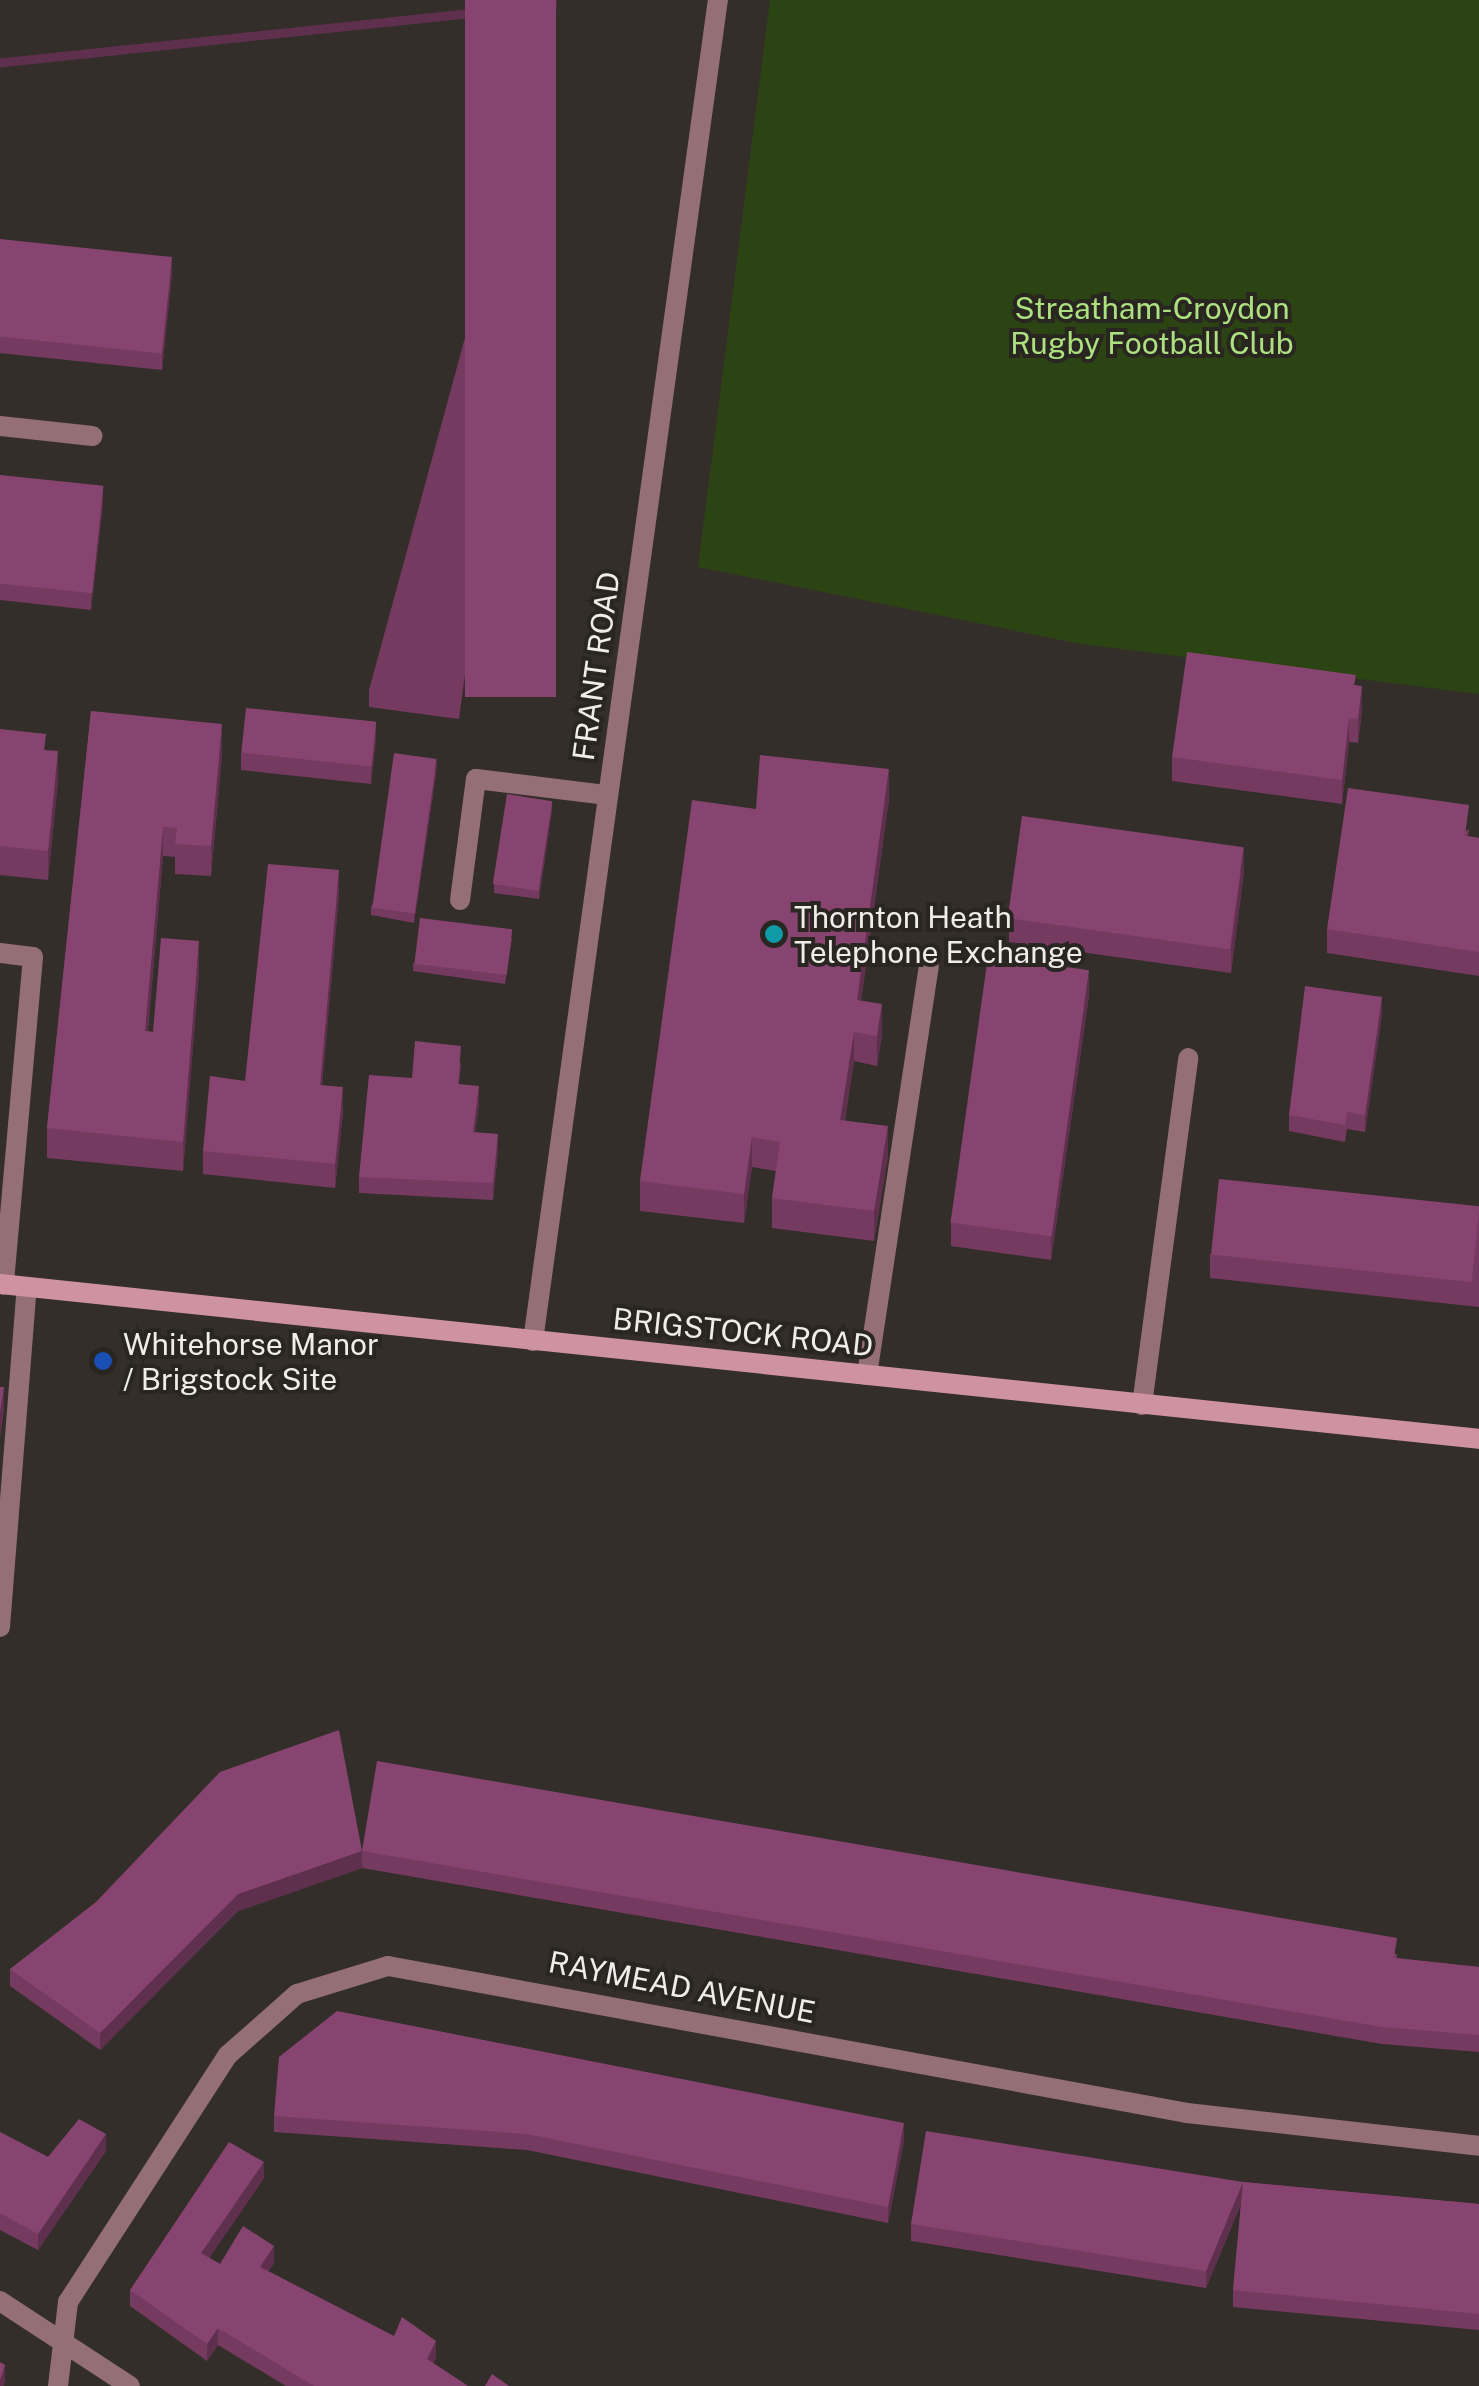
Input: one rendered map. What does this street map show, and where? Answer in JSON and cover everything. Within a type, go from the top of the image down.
[{"type":"main road","name":"BRIGSTOCK ROAD","points":[[2,1284],[1479,1439]]},
{"type":"street","name":"FRANT ROAD","points":[[533,1341],[718,0]]},
{"type":"street","points":[[0,426],[92,436]]},
{"type":"street","points":[[460,900],[476,778],[608,795]]},
{"type":"street","points":[[0,953],[32,957],[2,1284]]},
{"type":"street","points":[[868,1375],[929,967]]},
{"type":"street","points":[[1142,1405],[1188,1058]]},
{"type":"street","points":[[0,1627],[28,1287]]},
{"type":"street","name":"RAYMEAD AVENUE","points":[[58,2386],[60,2340],[68,2302],[228,2055],[297,1994],[388,1966],[1187,2113],[1479,2146]]},
{"type":"street","points":[[0,2301],[130,2386]]},
{"type":"green space","name":"Streatham-Croydon Rugby Football Club","points":[[770,0],[1479,0],[1479,694],[1081,644],[698,567]]},
{"type":"building","points":[[465,0],[556,0],[556,697],[465,697]]},
{"type":"building","points":[[0,239],[172,257],[162,354],[0,337]]},
{"type":"building","points":[[0,475],[103,486],[92,593],[0,584]]},
{"type":"building","points":[[1187,652],[1356,675],[1354,685],[1362,686],[1358,719],[1349,718],[1342,780],[1172,757]]},
{"type":"building","points":[[246,708],[376,722],[372,766],[241,753]]},
{"type":"building","points":[[91,711],[222,724],[211,846],[175,844],[177,828],[163,827],[145,1031],[153,1032],[161,938],[199,941],[183,1142],[47,1128]]},
{"type":"building","points":[[0,729],[46,734],[44,750],[58,751],[48,851],[0,846]]},
{"type":"building","points":[[394,753],[437,759],[415,913],[372,907]]},
{"type":"building","name":"Thornton Heath Telephone Exchange","points":[[760,755],[889,769],[857,1000],[882,1004],[877,1036],[854,1032],[840,1120],[888,1126],[874,1211],[772,1198],[780,1142],[752,1137],[744,1194],[640,1181],[692,800],[756,809]]},
{"type":"building","points":[[1348,788],[1469,805],[1465,836],[1479,838],[1479,952],[1327,929]]},
{"type":"building","points":[[507,794],[552,801],[538,891],[493,884]]},
{"type":"building","points":[[1022,816],[1244,847],[1229,949],[1008,918]]},
{"type":"building","points":[[268,864],[339,870],[320,1085],[343,1087],[335,1164],[203,1151],[210,1076],[245,1081]]},
{"type":"building","points":[[420,918],[512,929],[507,975],[414,964]]},
{"type":"building","points":[[988,956],[1089,970],[1052,1237],[951,1222]]},
{"type":"building","points":[[1305,986],[1382,997],[1365,1115],[1347,1112],[1345,1125],[1289,1115]]},
{"type":"building","points":[[415,1041],[461,1046],[458,1084],[479,1086],[473,1132],[498,1134],[493,1183],[359,1177],[369,1075],[412,1078]]},
{"type":"building","points":[[1219,1179],[1479,1206],[1472,1282],[1211,1255]]},
{"type":"building","points":[[339,1730],[362,1851],[238,1894],[100,2033],[10,1969],[96,1902],[220,1772]]},
{"type":"building","points":[[377,1761],[1397,1938],[1394,1958],[1479,1967],[1479,2035],[1382,2027],[362,1851]]},
{"type":"building","points":[[337,2011],[904,2123],[888,2207],[527,2134],[274,2116],[279,2057]]},
{"type":"building","points":[[79,2119],[106,2134],[38,2234],[0,2213],[0,2132],[48,2157]]},
{"type":"building","points":[[926,2131],[1243,2182],[1206,2271],[911,2224]]},
{"type":"building","points":[[229,2142],[264,2162],[201,2253],[220,2264],[243,2226],[274,2246],[260,2267],[394,2336],[402,2317],[436,2341],[427,2359],[468,2386],[314,2386],[218,2328],[207,2344],[130,2290]]},
{"type":"building","points":[[1243,2182],[1479,2204],[1479,2314],[1233,2290]]},
{"type":"building","points":[[492,2374],[509,2386],[485,2386]]},
{"type":"place","name":"Thornton Heath Telephone Exchange","points":[[774,934]]},
{"type":"place","name":"Whitehorse Manor / Brigstock Site","points":[[103,1361]]}]
